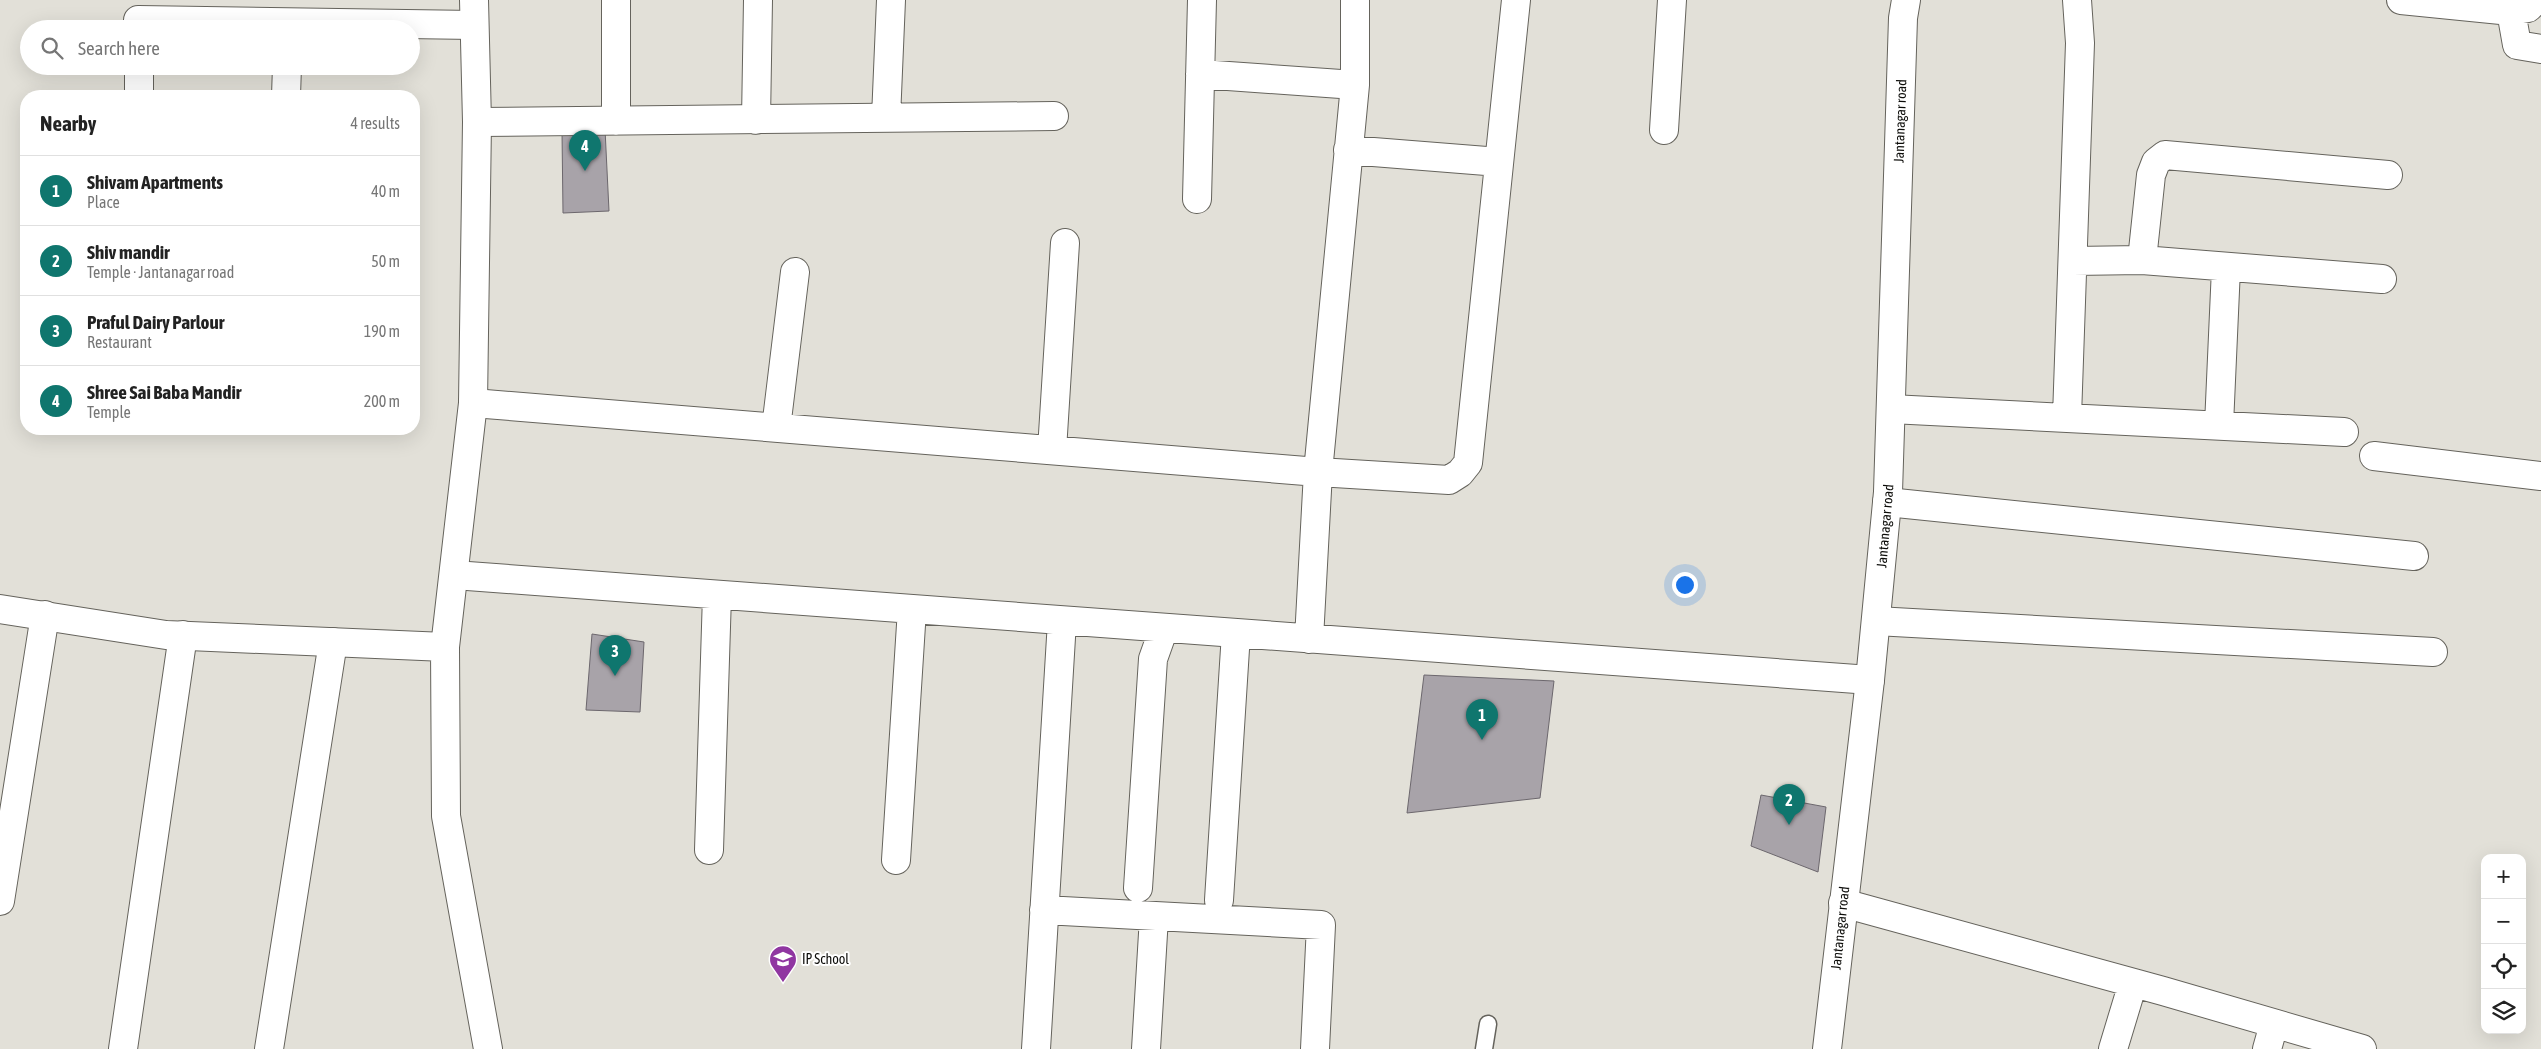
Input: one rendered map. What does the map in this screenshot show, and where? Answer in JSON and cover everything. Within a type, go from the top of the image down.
[{"type":"street","points":[[616,0],[616,121]]},
{"type":"street","points":[[756,120],[758,0]]},
{"type":"street","points":[[886,118],[891,0]]},
{"type":"street","points":[[1197,200],[1202,0]]},
{"type":"street","points":[[1309,639],[1318,472],[1355,85],[1355,0]]},
{"type":"street","points":[[472,403],[1318,472],[1449,480],[1460,473],[1468,463],[1516,0]]},
{"type":"street","points":[[1664,130],[1672,0]]},
{"type":"street","name":"Jantanagar road","points":[[1827,1049],[1870,680],[1887,502],[1903,18],[1906,0]]},
{"type":"street","points":[[2067,417],[2080,43],[2077,0]]},
{"type":"street","points":[[2401,0],[2511,11],[2528,8],[2536,0]]},
{"type":"street","points":[[2511,11],[2518,45],[2541,49]]},
{"type":"street","points":[[366,20],[474,13],[477,122],[472,403],[445,647],[446,816],[488,1049]]},
{"type":"street","points":[[138,16],[205,20]]},
{"type":"street","points":[[1200,74],[1355,85]]},
{"type":"street","points":[[139,75],[139,90]]},
{"type":"street","points":[[286,90],[287,75]]},
{"type":"street","points":[[477,122],[1054,116]]},
{"type":"street","points":[[1348,150],[1499,162]]},
{"type":"street","points":[[2142,260],[2151,175],[2156,162],[2165,155],[2388,174]]},
{"type":"street","points":[[1052,450],[1065,243]]},
{"type":"street","points":[[2072,261],[2142,260],[2382,279]]},
{"type":"street","points":[[2219,425],[2226,268]]},
{"type":"street","points":[[776,428],[795,272]]},
{"type":"street","points":[[1891,409],[2344,432]]},
{"type":"street","points":[[2374,456],[2541,476]]},
{"type":"street","points":[[1887,502],[2414,556]]},
{"type":"street","points":[[454,575],[1870,680]]},
{"type":"street","points":[[709,850],[718,595]]},
{"type":"street","points":[[0,608],[183,635],[445,647]]},
{"type":"street","points":[[896,860],[912,609]]},
{"type":"street","points":[[0,901],[45,615]]},
{"type":"street","points":[[1036,1049],[1062,620]]},
{"type":"street","points":[[1876,621],[2432,652]]},
{"type":"street","points":[[1138,888],[1153,659],[1164,628]]},
{"type":"street","points":[[1219,900],[1236,633]]},
{"type":"street","points":[[123,1049],[183,635]]},
{"type":"street","points":[[268,1049],[333,642]]},
{"type":"street","points":[[1843,903],[2133,983],[2271,1036],[2362,1049]]},
{"type":"street","points":[[1044,910],[1321,926],[1316,1049]]},
{"type":"street","points":[[1146,1049],[1154,917]]},
{"type":"street","points":[[2113,1049],[2133,983]]},
{"type":"lane","points":[[1484,1049],[1488,1024]]},
{"type":"building","points":[[605,129],[609,211],[563,213],[562,132]]},
{"type":"building","points":[[592,634],[644,642],[640,712],[586,710]]},
{"type":"building","points":[[1424,675],[1554,681],[1540,798],[1407,813]]},
{"type":"building","points":[[1761,795],[1826,807],[1818,872],[1751,846]]},
{"type":"place","name":"Shree Sai Baba Mandir","points":[[585,171]]},
{"type":"place","name":"Praful Dairy Parlour","points":[[615,676]]},
{"type":"place","name":"Shivam Apartments","points":[[1482,740]]},
{"type":"place","name":"Shiv mandir","points":[[1789,825]]},
{"type":"place","name":"IP School","points":[[783,983]]}]
